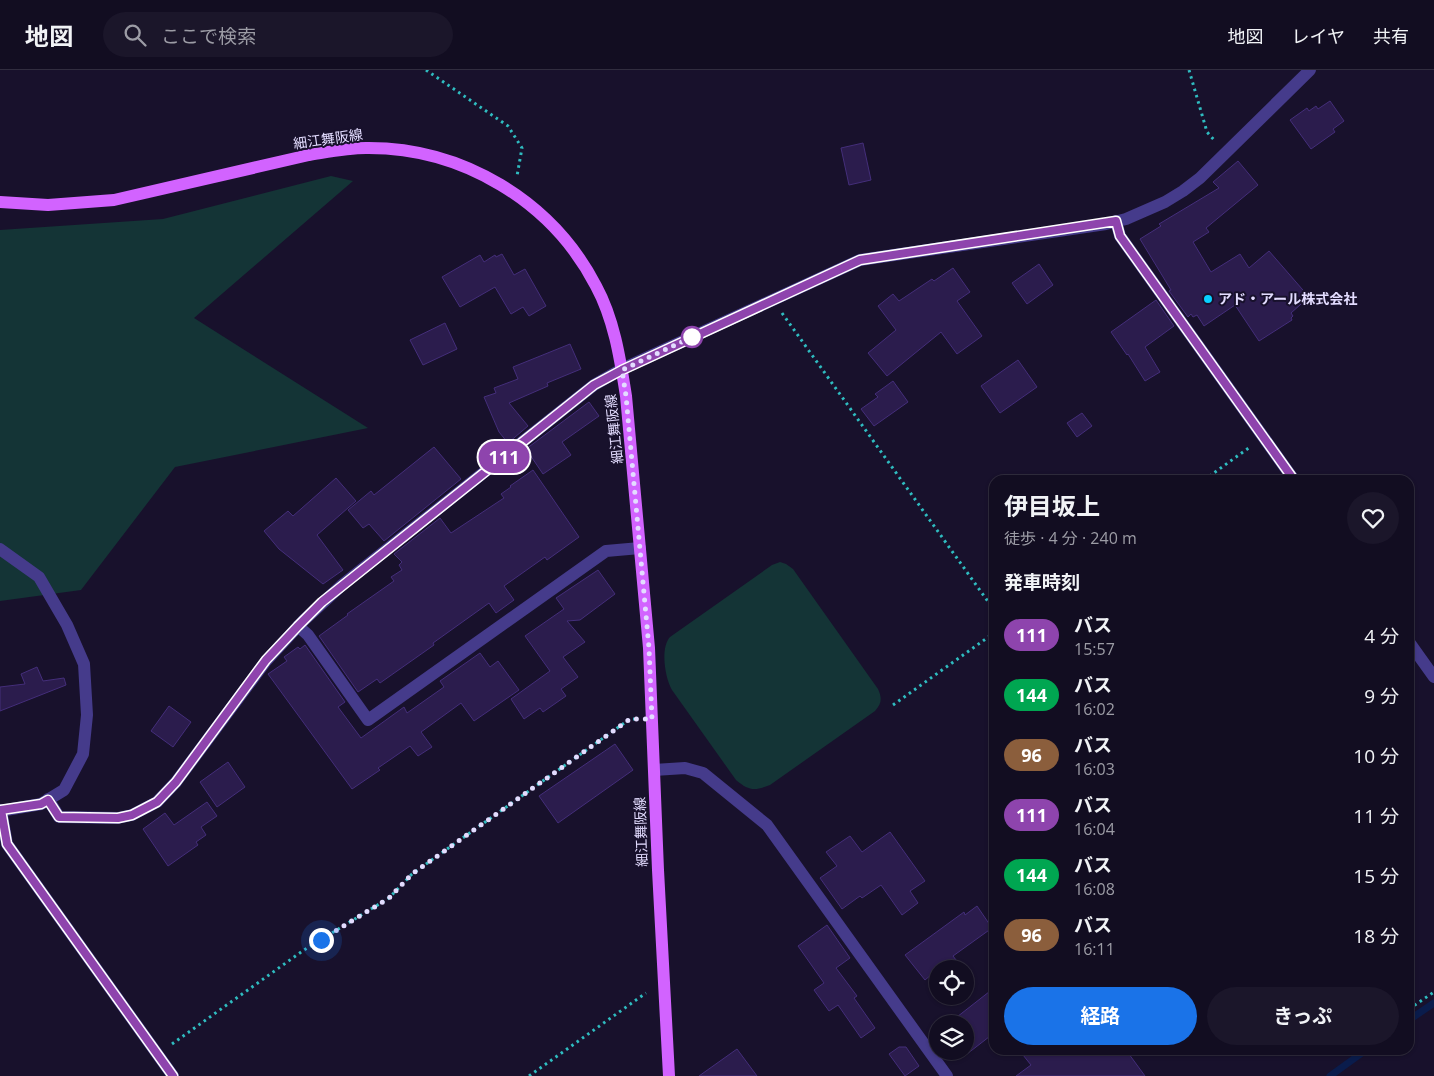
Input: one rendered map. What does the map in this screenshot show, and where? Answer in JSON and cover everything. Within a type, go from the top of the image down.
[{"type":"main road","name":"細江舞阪線","points":[[0,202],[48,205],[114,200],[338,150],[366,148],[413,152],[450,161],[476,171],[524,200],[546,219],[582,262],[597,286],[608,312],[622,370],[626,396],[649,648],[669,1076]]},
{"type":"street","points":[[48,800],[59,817],[118,818],[132,815],[157,802],[176,782],[266,660],[298,626],[342,585],[586,391],[622,370],[860,260],[1116,221],[1146,212],[1183,191],[1200,178],[1310,70]]},
{"type":"street","points":[[1116,221],[1120,236],[1290,475]]},
{"type":"street","points":[[298,626],[308,635],[368,720],[606,552],[640,548]]},
{"type":"street","points":[[0,549],[39,577],[68,625],[84,664],[87,714],[83,754],[64,790],[41,804],[1,810],[7,844],[173,1076]]},
{"type":"street","points":[[1414,649],[1434,677]]},
{"type":"street","points":[[654,770],[685,768],[704,773],[767,825],[947,1076]]},
{"type":"path","points":[[426,70],[508,126],[522,148],[515,184],[511,192]]},
{"type":"path","points":[[1188,70],[1207,132],[1224,154]]},
{"type":"path","points":[[775,299],[778,307],[989,603]]},
{"type":"path","points":[[1211,475],[1264,438]]},
{"type":"path","points":[[893,705],[989,637]]},
{"type":"path","points":[[158,1055],[304,950],[389,898],[412,874],[630,719],[652,719]]},
{"type":"path","points":[[1414,1006],[1434,992]]},
{"type":"path","points":[[529,1076],[646,993]]},
{"type":"green space","points":[[331,176],[353,181],[194,318],[368,428],[175,467],[81,590],[0,601],[0,230],[163,219]]},
{"type":"green space","points":[[780,562],[793,569],[878,689],[881,700],[875,711],[770,785],[752,789],[736,780],[672,690],[667,678],[664,655],[670,637],[772,565]]},
{"type":"building","points":[[1330,101],[1344,121],[1333,129],[1335,132],[1311,149],[1290,120],[1307,108],[1309,111],[1316,106],[1318,109]]},
{"type":"building","points":[[863,143],[871,180],[849,185],[841,148]]},
{"type":"building","points":[[1238,161],[1258,185],[1206,228],[1209,232],[1193,242],[1211,272],[1240,254],[1249,268],[1269,251],[1309,297],[1291,313],[1293,316],[1292,320],[1259,341],[1235,305],[1204,326],[1197,315],[1193,317],[1191,314],[1188,317],[1169,291],[1171,290],[1140,239],[1161,226],[1159,224],[1219,188],[1213,182]]},
{"type":"building","points":[[502,254],[514,275],[525,269],[546,306],[529,316],[523,307],[511,314],[495,287],[460,307],[442,277],[480,255],[484,262],[495,255],[496,257]]},
{"type":"building","points":[[1039,264],[1053,285],[1027,304],[1012,283]]},
{"type":"building","points":[[953,268],[970,292],[957,301],[982,336],[957,354],[941,332],[887,376],[868,353],[896,330],[878,306],[893,294],[899,301],[932,279],[934,281]]},
{"type":"building","points":[[1156,300],[1174,326],[1145,347],[1160,372],[1145,381],[1111,332]]},
{"type":"building","points":[[445,323],[457,349],[423,365],[410,340]]},
{"type":"building","points":[[570,344],[581,369],[547,383],[548,386],[509,403],[528,426],[508,443],[499,432],[484,397],[496,393],[494,388],[518,379],[513,367]]},
{"type":"building","points":[[1018,360],[1037,387],[1000,413],[981,386]]},
{"type":"building","points":[[893,381],[908,402],[874,426],[861,409],[878,397],[875,394]]},
{"type":"building","points":[[589,402],[599,416],[562,442],[571,455],[543,474],[526,449]]},
{"type":"building","points":[[1082,413],[1092,426],[1077,437],[1067,423]]},
{"type":"building","points":[[434,447],[461,479],[384,541],[369,524],[363,528],[348,510],[371,491],[374,495]]},
{"type":"building","points":[[533,470],[579,537],[547,560],[545,557],[504,586],[514,600],[496,613],[489,603],[380,683],[377,679],[358,692],[319,636],[394,581],[391,577],[402,570],[399,565],[402,562],[394,554],[440,518],[451,533],[504,498],[501,494]]},
{"type":"building","points":[[336,478],[356,501],[317,535],[343,570],[323,584],[279,549],[264,531],[288,511],[293,516]]},
{"type":"building","points":[[598,570],[615,594],[580,620],[567,621],[585,642],[563,657],[578,677],[561,689],[566,696],[543,712],[540,708],[524,719],[511,699],[550,671],[525,636],[564,609],[556,598]]},
{"type":"building","points":[[305,645],[345,702],[338,707],[361,738],[404,707],[407,713],[444,687],[440,681],[480,653],[490,667],[498,661],[519,690],[474,721],[461,703],[421,732],[432,747],[418,756],[410,746],[352,789],[268,674],[287,661],[284,657],[298,647],[300,649]]},
{"type":"building","points":[[37,667],[43,681],[64,678],[66,685],[0,711],[0,687],[25,684],[21,674]]},
{"type":"building","points":[[169,706],[191,722],[173,747],[151,731]]},
{"type":"building","points":[[615,744],[633,770],[558,823],[539,796]]},
{"type":"building","points":[[228,762],[245,787],[217,807],[200,782]]},
{"type":"building","points":[[207,802],[217,816],[201,827],[206,835],[196,842],[198,845],[168,866],[143,829],[165,813],[174,825]]},
{"type":"building","points":[[890,832],[925,881],[910,891],[918,903],[902,915],[881,885],[862,898],[860,896],[842,909],[820,878],[837,866],[826,852],[850,836],[862,852]]},
{"type":"building","points":[[977,906],[989,924],[989,930],[953,956],[956,960],[929,960],[929,977],[925,980],[905,955],[964,912],[965,915]]},
{"type":"building","points":[[827,925],[850,958],[836,968],[857,996],[854,998],[875,1028],[861,1038],[838,1005],[829,1011],[814,990],[824,983],[798,946]]},
{"type":"building","points":[[989,992],[989,1037],[974,1049],[974,1015],[960,1015]]},
{"type":"building","points":[[899,1047],[906,1047],[919,1066],[905,1076],[889,1054]]},
{"type":"building","points":[[737,1049],[757,1076],[699,1076]]},
{"type":"building","points":[[1023,1055],[1130,1055],[1145,1076],[1016,1076],[1031,1065]]},
{"type":"waterway","points":[[1414,1017],[1434,1003]]},
{"type":"waterway","points":[[1330,1076],[1359,1055]]},
{"type":"bus line","name":"111","points":[[173,1076],[7,844],[1,810],[41,804],[48,800],[59,817],[118,818],[145,810],[157,802],[168,793],[266,660],[322,602],[594,385],[622,370],[860,260],[1087,227],[1116,221],[1120,236],[1290,475]]},
{"type":"place","name":"アド・アール株式会社","points":[[1208,299]]},
{"type":"route","points":[[321,940],[389,898],[412,874],[630,719],[652,719],[647,622],[622,370],[692,337]]}]
